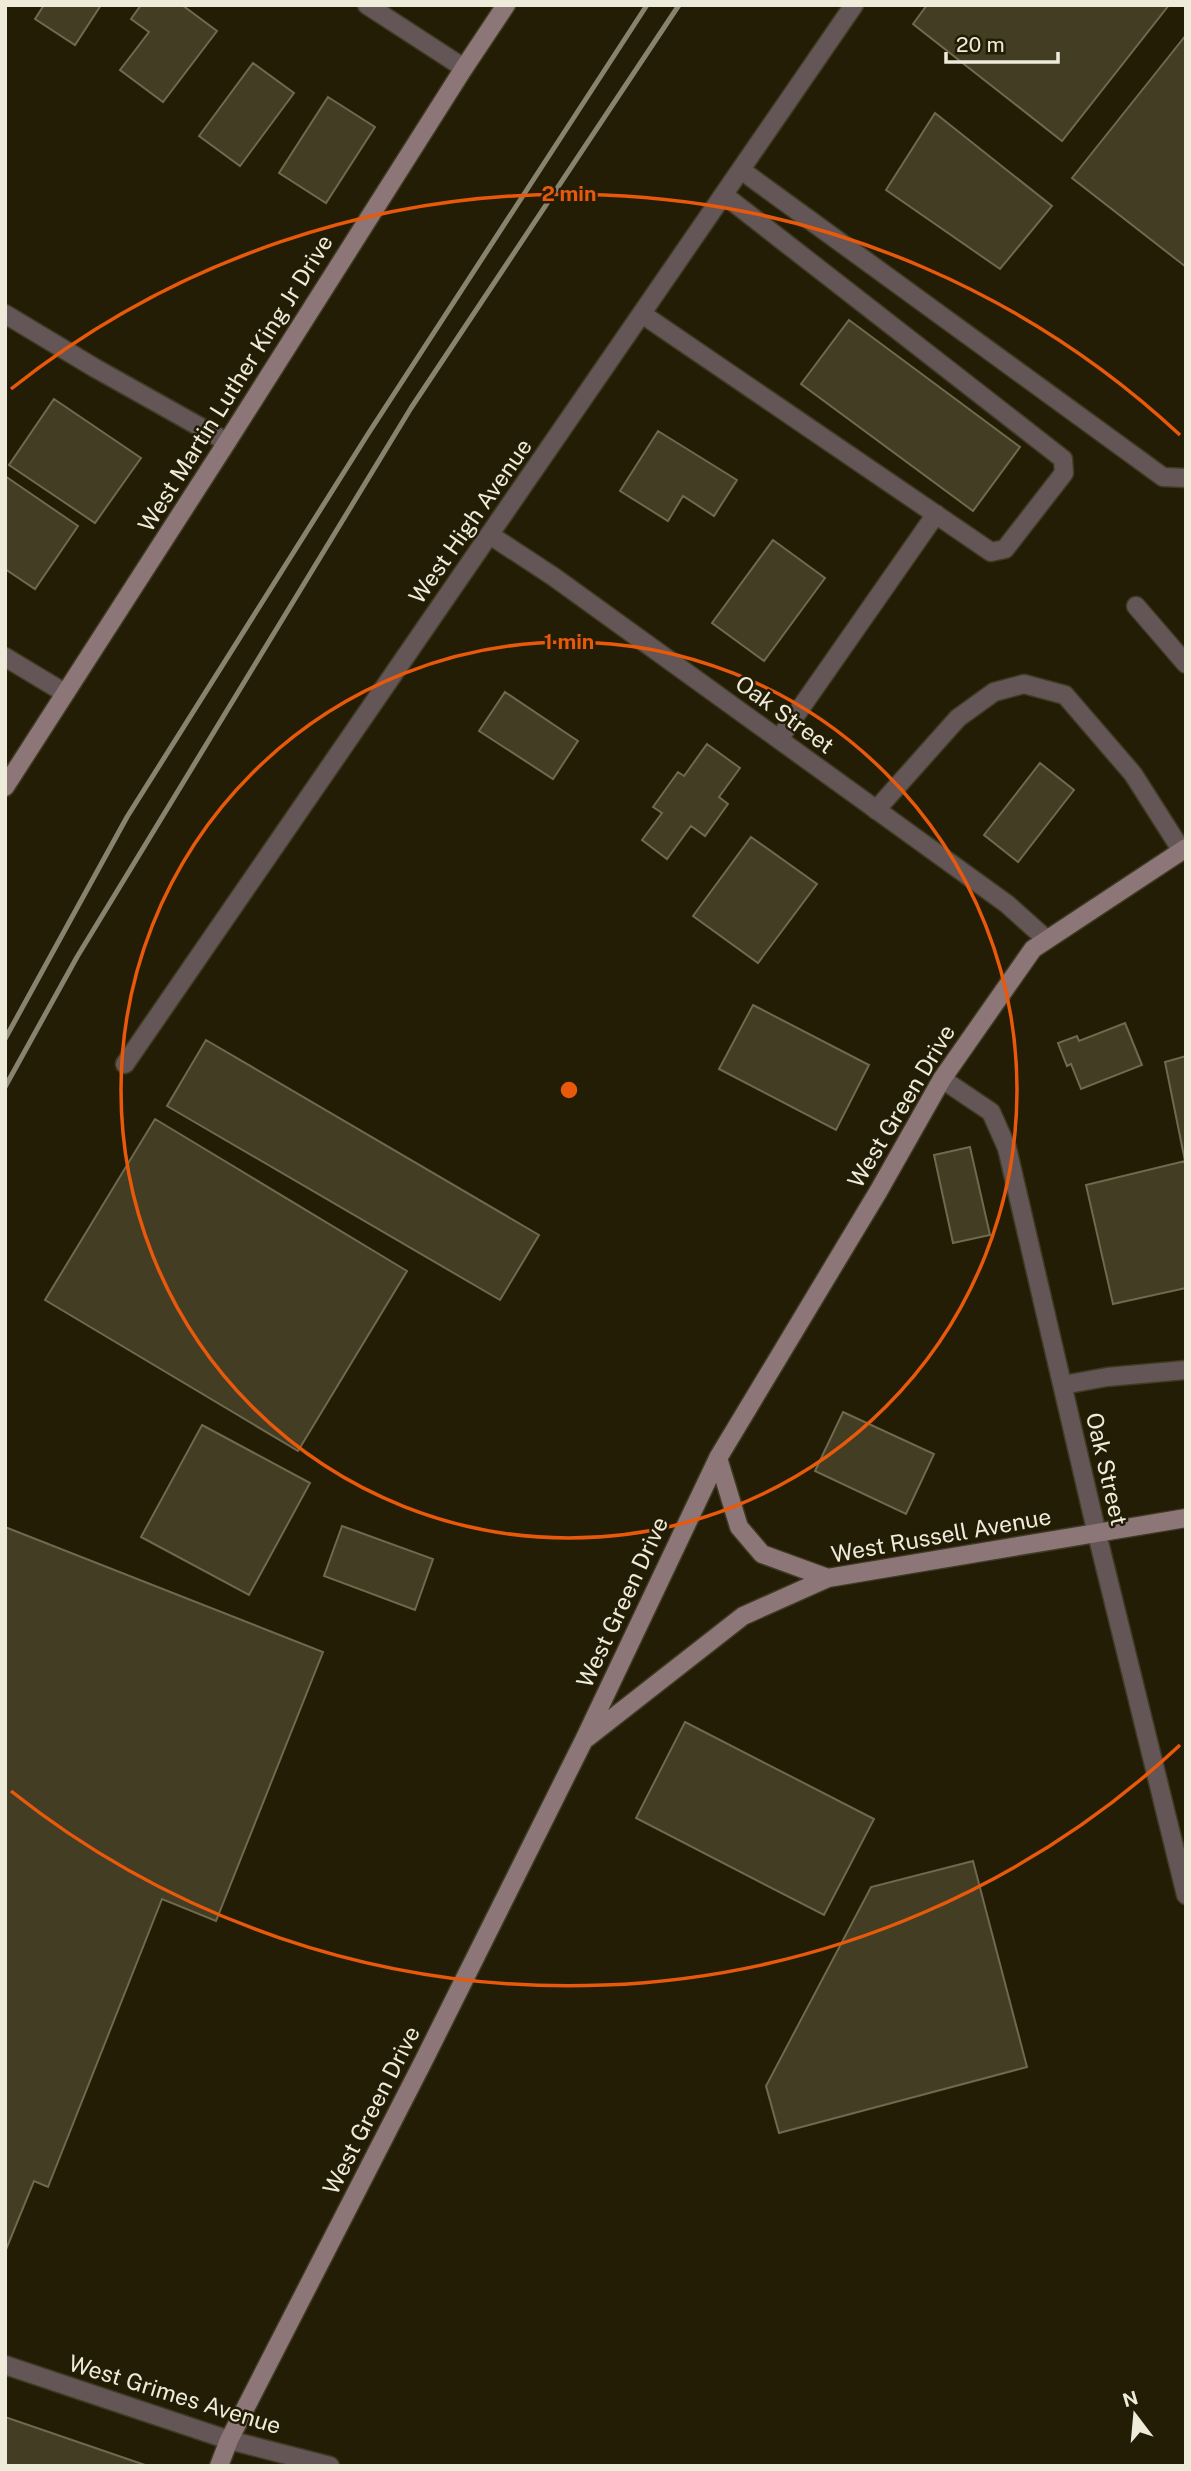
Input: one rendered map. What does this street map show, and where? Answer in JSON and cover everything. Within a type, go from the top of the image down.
[{"type":"main road","name":"West Martin Luther King Jr Drive","points":[[5,787],[506,5]]},
{"type":"main road","name":"West Green Drive","points":[[219,2466],[229,2440],[584,1740],[718,1458],[878,1192],[942,1079],[1033,949],[1184,850]]},
{"type":"main road","points":[[718,1458],[739,1527],[762,1554],[828,1578]]},
{"type":"main road","name":"West Russell Avenue","points":[[584,1740],[743,1616],[828,1578],[1186,1518]]},
{"type":"street","points":[[367,5],[464,68]]},
{"type":"street","name":"West High Avenue","points":[[125,1064],[854,5]]},
{"type":"street","points":[[741,170],[1163,477],[1186,478]]},
{"type":"street","points":[[642,314],[991,552],[1005,549],[1064,473],[1063,459],[724,195]]},
{"type":"street","points":[[5,314],[228,442]]},
{"type":"street","points":[[779,739],[936,514]]},
{"type":"street","name":"Oak Street","points":[[490,535],[554,577],[1007,904],[1046,939]]},
{"type":"street","points":[[1136,606],[1186,664]]},
{"type":"street","points":[[5,657],[65,693]]},
{"type":"street","points":[[876,810],[958,718],[994,692],[1024,684],[1065,695],[1133,774],[1184,850]]},
{"type":"street","name":"Oak Street","points":[[942,1079],[991,1112],[1007,1148],[1097,1534],[1186,1895]]},
{"type":"street","points":[[1063,1385],[1107,1377],[1186,1370]]},
{"type":"street","name":"West Grimes Avenue","points":[[5,2365],[229,2440],[330,2466]]},
{"type":"building","points":[[44,5],[101,5],[75,45],[35,19]]},
{"type":"building","points":[[141,5],[182,5],[217,31],[163,102],[120,70],[149,32],[131,19]]},
{"type":"building","points":[[927,5],[1169,5],[1062,141],[913,24]]},
{"type":"building","points":[[1186,35],[1186,267],[1072,178]]},
{"type":"building","points":[[253,63],[294,93],[240,166],[199,136]]},
{"type":"building","points":[[328,97],[375,127],[326,203],[279,173]]},
{"type":"building","points":[[935,113],[1052,206],[1000,269],[886,190]]},
{"type":"building","points":[[849,320],[1020,447],[973,511],[801,384]]},
{"type":"building","points":[[54,399],[141,458],[95,523],[9,465]]},
{"type":"building","points":[[658,431],[737,480],[714,516],[683,496],[668,521],[620,491]]},
{"type":"building","points":[[5,476],[78,526],[35,589],[5,569]]},
{"type":"building","points":[[773,540],[825,578],[764,661],[712,623]]},
{"type":"building","points":[[505,692],[578,741],[553,779],[479,731]]},
{"type":"building","points":[[707,744],[740,768],[719,797],[728,804],[705,836],[691,826],[667,859],[642,840],[662,813],[653,807],[678,772],[684,776]]},
{"type":"building","points":[[1040,763],[1074,790],[1018,862],[984,835]]},
{"type":"building","points":[[751,837],[817,884],[758,963],[693,916]]},
{"type":"building","points":[[753,1005],[869,1065],[836,1130],[719,1069]]},
{"type":"building","points":[[1125,1023],[1142,1065],[1081,1089],[1071,1064],[1067,1066],[1058,1043],[1077,1036],[1079,1041]]},
{"type":"building","points":[[206,1040],[539,1235],[500,1300],[167,1106]]},
{"type":"building","points":[[1186,1056],[1186,1288],[1113,1304],[1086,1185],[1185,1161],[1165,1062]]},
{"type":"building","points":[[155,1119],[407,1271],[298,1451],[45,1300]]},
{"type":"building","points":[[970,1147],[990,1235],[953,1243],[934,1155]]},
{"type":"building","points":[[843,1412],[934,1454],[906,1514],[815,1471]]},
{"type":"building","points":[[202,1425],[310,1483],[249,1595],[141,1537]]},
{"type":"building","points":[[342,1526],[433,1559],[415,1610],[324,1576]]},
{"type":"building","points":[[5,1527],[323,1652],[216,1921],[162,1899],[48,2187],[34,2181],[5,2252]]},
{"type":"building","points":[[685,1722],[874,1819],[824,1915],[636,1818]]},
{"type":"building","points":[[973,1861],[1027,2067],[779,2133],[766,2086],[871,1887]]},
{"type":"building","points":[[5,2417],[148,2466],[5,2466]]},
{"type":"railway","points":[[5,1039],[127,817],[368,434],[647,5]]},
{"type":"railway","points":[[5,1087],[77,957],[411,408],[679,5]]}]
